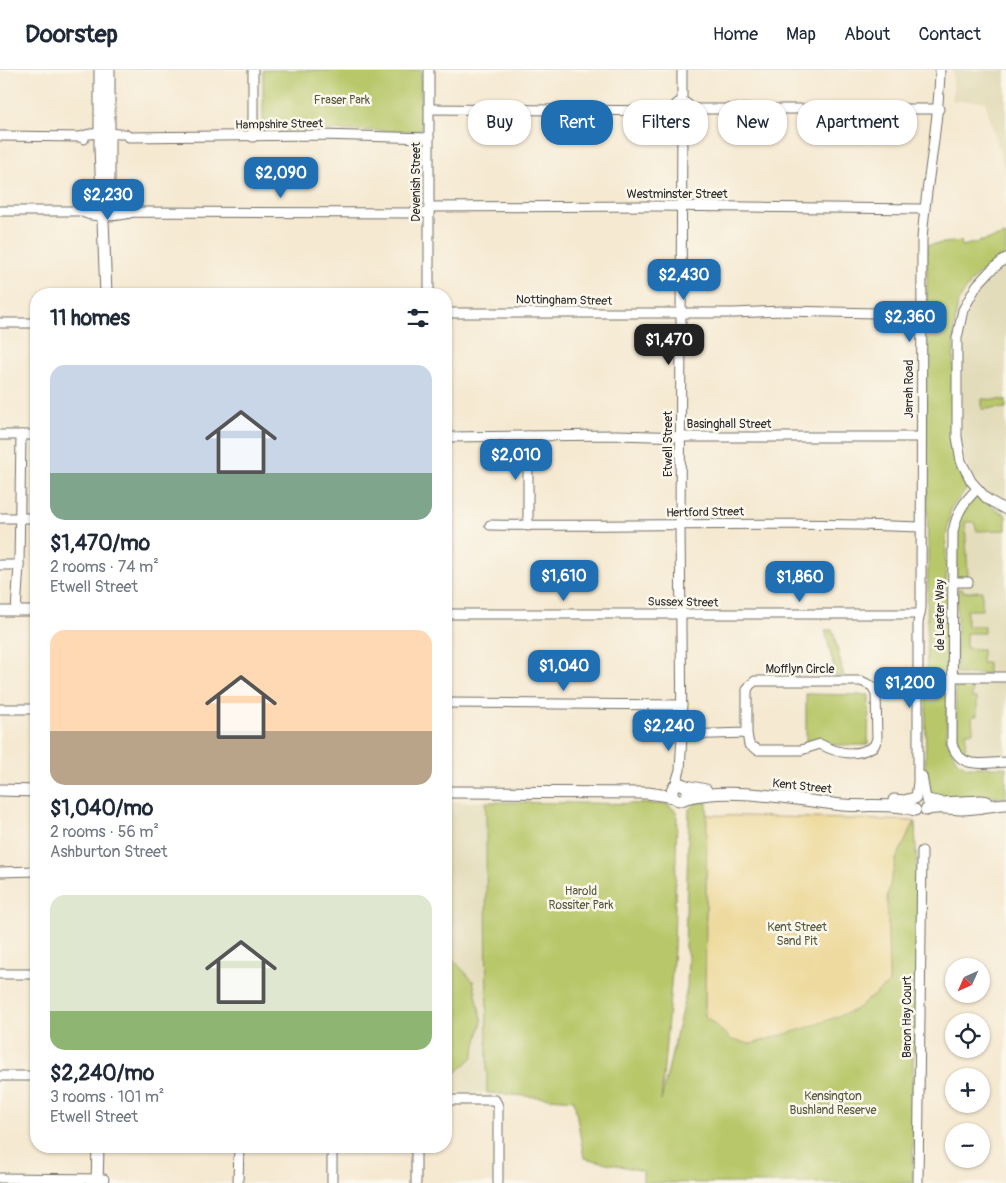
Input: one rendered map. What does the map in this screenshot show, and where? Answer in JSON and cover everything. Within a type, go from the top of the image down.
[{"type":"main road","points":[[100,70],[104,137],[106,288]]},
{"type":"main road","points":[[104,137],[109,70]]},
{"type":"main road","points":[[106,212],[112,288]]},
{"type":"main road","points":[[0,790],[30,791]]},
{"type":"main road","name":"Kent Street","points":[[452,792],[657,794],[680,790],[852,806],[894,806],[920,802],[935,807],[959,809],[1001,805]]},
{"type":"main road","points":[[99,1153],[101,1181]]},
{"type":"main road","points":[[101,1181],[103,1153]]},
{"type":"street","points":[[253,70],[253,136]]},
{"type":"street","name":"Devenish Street","points":[[429,70],[429,288]]},
{"type":"street","points":[[682,70],[682,100]]},
{"type":"street","name":"Jarrah Road","points":[[920,802],[918,782],[918,623],[920,616],[921,527],[922,239],[924,209],[939,109],[940,70]]},
{"type":"street","points":[[430,109],[623,111]]},
{"type":"street","points":[[708,109],[939,109]]},
{"type":"street","name":"Hampshire Street","points":[[0,136],[81,137],[84,139],[125,134],[129,137],[321,136],[429,138]]},
{"type":"street","name":"Etwell Street","points":[[680,790],[682,734],[680,526],[682,145]]},
{"type":"street","name":"Westminster Street","points":[[0,211],[81,211],[85,214],[123,209],[133,212],[681,207],[924,209]]},
{"type":"street","points":[[1006,258],[976,285],[963,310],[958,328],[957,347],[958,450],[966,472],[978,489],[987,500],[1006,510]]},
{"type":"street","name":"Nottingham Street","points":[[452,313],[792,311],[922,314]]},
{"type":"street","points":[[0,323],[30,323]]},
{"type":"street","points":[[0,435],[30,435]]},
{"type":"street","points":[[16,611],[19,565],[21,435]]},
{"type":"street","name":"Basinghall Street","points":[[452,437],[616,435],[921,437]]},
{"type":"street","points":[[528,436],[528,526]]},
{"type":"street","name":"de Laeter Way","points":[[978,489],[964,502],[953,532],[952,744],[960,759],[966,762],[1006,762]]},
{"type":"street","points":[[0,518],[30,518]]},
{"type":"street","name":"Hertford Street","points":[[490,525],[680,526],[747,524],[921,527]]},
{"type":"street","points":[[0,565],[19,565]]},
{"type":"street","points":[[953,582],[968,582]]},
{"type":"street","points":[[0,611],[30,611]]},
{"type":"street","name":"Sussex Street","points":[[452,614],[622,613],[920,616]]},
{"type":"street","points":[[952,677],[1006,677]]},
{"type":"street","name":"Mofflyn Circle","points":[[755,681],[861,681],[872,686],[876,693],[877,739],[874,746],[862,752],[837,752],[820,744],[801,750],[754,750],[747,742],[747,733],[747,690],[755,681]]},
{"type":"street","points":[[452,703],[682,705]]},
{"type":"street","points":[[0,709],[30,709]]},
{"type":"street","points":[[682,734],[747,733]]},
{"type":"street","name":"Baron Hay Court","points":[[918,1183],[922,851]]},
{"type":"street","points":[[0,872],[30,871]]},
{"type":"street","points":[[0,974],[30,974]]},
{"type":"street","points":[[0,1076],[30,1076]]},
{"type":"street","points":[[452,1100],[495,1100],[498,1106],[498,1183]]},
{"type":"street","points":[[238,1153],[238,1183]]},
{"type":"street","points":[[332,1153],[332,1183]]},
{"type":"street","points":[[416,1153],[416,1183]]},
{"type":"street","points":[[0,1178],[101,1181]]},
{"type":"shaded area","points":[[953,70],[1006,70],[1006,174],[985,101],[953,101]]},
{"type":"shaded area","points":[[1006,263],[1006,757],[974,758],[968,757],[957,743],[958,533],[968,505],[984,490],[974,479],[965,460],[961,437],[962,338],[967,311],[980,287]]},
{"type":"shaded area","points":[[452,802],[486,802],[487,1093],[452,1093]]},
{"type":"green space","name":"Fraser Park","points":[[263,70],[421,70],[421,128],[418,131],[265,130],[263,128]]},
{"type":"green space","points":[[1006,235],[1006,254],[974,278],[958,302],[954,331],[952,448],[967,489],[951,508],[946,540],[947,741],[957,761],[967,767],[1006,767],[1006,798],[978,796],[950,799],[937,797],[925,789],[928,555],[926,432],[927,245],[961,241],[962,246]]},
{"type":"green space","points":[[982,399],[1006,400],[1006,408],[982,409]]},
{"type":"green space","points":[[974,497],[1006,515],[1006,530],[977,531],[974,522],[965,522],[968,576],[956,578],[956,528],[960,517]]},
{"type":"green space","points":[[957,589],[963,589],[963,592],[982,591],[982,610],[967,610],[967,626],[984,626],[984,633],[966,633],[966,648],[982,649],[982,663],[988,663],[988,674],[956,674]]},
{"type":"green space","points":[[825,630],[833,630],[844,677],[836,676]]},
{"type":"green space","points":[[955,681],[963,681],[964,686],[972,687],[972,698],[977,698],[977,716],[972,716],[973,732],[966,732],[965,752],[971,753],[971,760],[957,750]]},
{"type":"green space","points":[[806,694],[869,695],[868,745],[806,745]]},
{"type":"green space","points":[[486,802],[667,804],[677,812],[674,949],[661,1101],[687,988],[688,956],[685,947],[689,809],[696,802],[707,802],[705,1016],[889,983],[887,897],[896,859],[915,821],[920,962],[913,1062],[913,1183],[643,1183],[643,1171],[584,1158],[574,1100],[487,1093]]},
{"type":"green space","points":[[452,958],[473,981],[482,1021],[473,1057],[452,1076]]},
{"type":"sand","name":"Kent Street Sand Pit","points":[[707,815],[915,821],[896,859],[887,897],[889,983],[855,1010],[806,1028],[751,1044],[732,1040],[705,1016]]},
{"type":"park label","name":"Harold Rossiter Park","points":[[581,898]]},
{"type":"park label","name":"Kensington Bushland Reserve","points":[[833,1103]]}]
